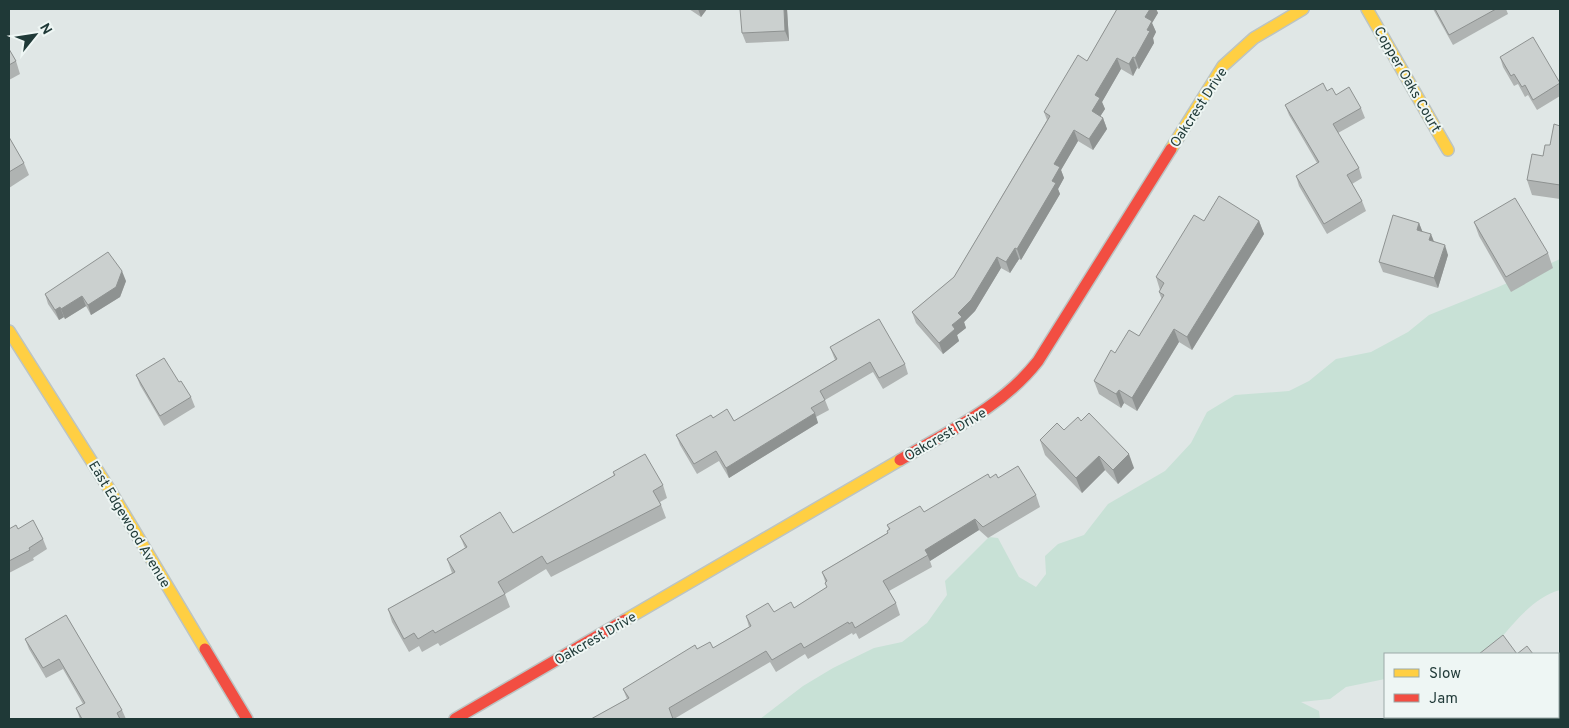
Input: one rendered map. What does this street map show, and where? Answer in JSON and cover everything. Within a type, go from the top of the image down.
[{"type":"street","name":"Oakcrest Drive","points":[[455,719],[967,421],[1005,396],[1023,380],[1038,361],[1223,66],[1254,38],[1303,9]]},
{"type":"street","name":"Copper Oaks Court","points":[[1367,9],[1448,150]]},
{"type":"street","name":"East Edgewood Avenue","points":[[9,331],[108,488],[247,719]]},
{"type":"green space","points":[[1560,259],[1560,590],[1549,594],[1529,608],[1488,653],[1384,653],[1384,679],[1346,687],[1330,699],[1301,702],[1319,711],[1320,719],[760,719],[803,686],[833,668],[874,648],[902,642],[927,623],[947,595],[945,581],[989,537],[998,538],[1019,577],[1036,587],[1046,574],[1045,556],[1058,544],[1084,535],[1108,504],[1165,471],[1191,443],[1207,412],[1235,395],[1289,391],[1309,381],[1336,359],[1371,352],[1408,332],[1429,315],[1496,288]]},
{"type":"building","points":[[740,9],[784,9],[785,31],[742,33]]},
{"type":"building","points":[[1117,9],[1150,9],[1145,17],[1152,21],[1147,30],[1150,31],[1135,58],[1133,57],[1129,64],[1117,58],[1095,95],[1100,98],[1092,111],[1103,118],[1089,139],[1074,130],[1054,164],[1060,167],[1052,181],[1056,183],[1017,249],[1015,248],[1006,262],[997,257],[971,300],[958,313],[962,317],[952,325],[955,329],[939,343],[912,312],[954,277],[1050,116],[1044,112],[1078,55],[1087,61]]},
{"type":"building","points":[[1435,9],[1496,9],[1449,35]]},
{"type":"building","points":[[1533,37],[1560,83],[1533,100],[1525,85],[1522,87],[1514,74],[1511,76],[1500,57]]},
{"type":"building","points":[[9,49],[16,61],[9,65]]},
{"type":"building","points":[[1323,83],[1327,91],[1332,88],[1336,95],[1349,87],[1361,108],[1333,124],[1359,168],[1347,175],[1362,201],[1324,224],[1296,176],[1319,162],[1285,105]]},
{"type":"building","points":[[1554,124],[1560,126],[1560,185],[1527,180],[1532,154],[1543,156],[1545,145],[1550,145]]},
{"type":"building","points":[[9,137],[24,163],[9,172]]},
{"type":"building","points":[[1219,196],[1259,221],[1187,337],[1174,329],[1132,398],[1119,390],[1116,394],[1094,381],[1111,350],[1115,353],[1129,330],[1139,336],[1164,295],[1159,292],[1164,283],[1156,277],[1194,215],[1204,221]]},
{"type":"building","points":[[1515,198],[1548,253],[1506,277],[1474,222]]},
{"type":"building","points":[[1393,215],[1419,223],[1417,230],[1431,234],[1429,240],[1445,245],[1434,278],[1379,262]]},
{"type":"building","points":[[108,252],[122,271],[116,287],[88,305],[82,296],[61,309],[60,307],[55,310],[45,294]]},
{"type":"building","points":[[879,319],[905,364],[879,378],[870,362],[820,391],[825,400],[811,408],[815,413],[726,468],[716,451],[694,464],[676,435],[711,415],[713,418],[727,409],[734,421],[837,359],[830,347]]},
{"type":"building","points":[[164,358],[191,397],[160,416],[136,375]]},
{"type":"building","points":[[1089,413],[1129,454],[1113,470],[1099,456],[1076,478],[1040,440],[1057,423],[1064,430],[1078,417],[1081,421]]},
{"type":"building","points":[[645,454],[663,485],[653,491],[661,505],[547,564],[542,556],[498,582],[505,594],[435,633],[433,630],[418,639],[414,633],[404,639],[388,609],[455,572],[447,559],[467,547],[460,536],[500,512],[513,533],[615,475],[613,472]]},
{"type":"building","points":[[1018,466],[1036,495],[983,527],[975,519],[925,550],[928,555],[883,581],[896,603],[855,628],[852,622],[849,624],[848,622],[804,648],[801,643],[772,660],[766,651],[669,708],[673,719],[591,719],[629,698],[623,689],[695,645],[697,649],[710,642],[713,648],[751,626],[746,616],[768,603],[774,612],[791,602],[794,608],[827,587],[825,583],[827,581],[822,572],[888,533],[887,531],[890,529],[887,525],[920,506],[924,512],[988,474],[990,478],[996,474],[998,478]]},
{"type":"building","points":[[33,520],[43,539],[29,548],[30,550],[9,561],[9,529],[16,525],[18,529]]},
{"type":"building","points":[[66,615],[122,710],[117,713],[120,719],[82,719],[76,708],[85,703],[59,659],[43,668],[25,639]]},
{"type":"building","points":[[1503,635],[1516,653],[1480,653]]},
{"type":"building","points":[[1527,646],[1532,653],[1518,653]]},
{"type":"building","points":[[1559,717],[1560,719],[1506,719]]},
{"type":"traffic: slow","points":[[1171,149],[1223,66],[1254,38],[1303,9]]},
{"type":"traffic: slow","points":[[1367,9],[1448,150]]},
{"type":"traffic: slow","points":[[9,331],[113,495],[205,649]]},
{"type":"traffic: slow","points":[[625,620],[900,460]]},
{"type":"traffic: jam","points":[[900,460],[956,428],[991,405],[1008,392],[1038,361],[1171,149]]},
{"type":"traffic: jam","points":[[455,719],[625,620]]},
{"type":"traffic: jam","points":[[205,649],[247,719]]}]
